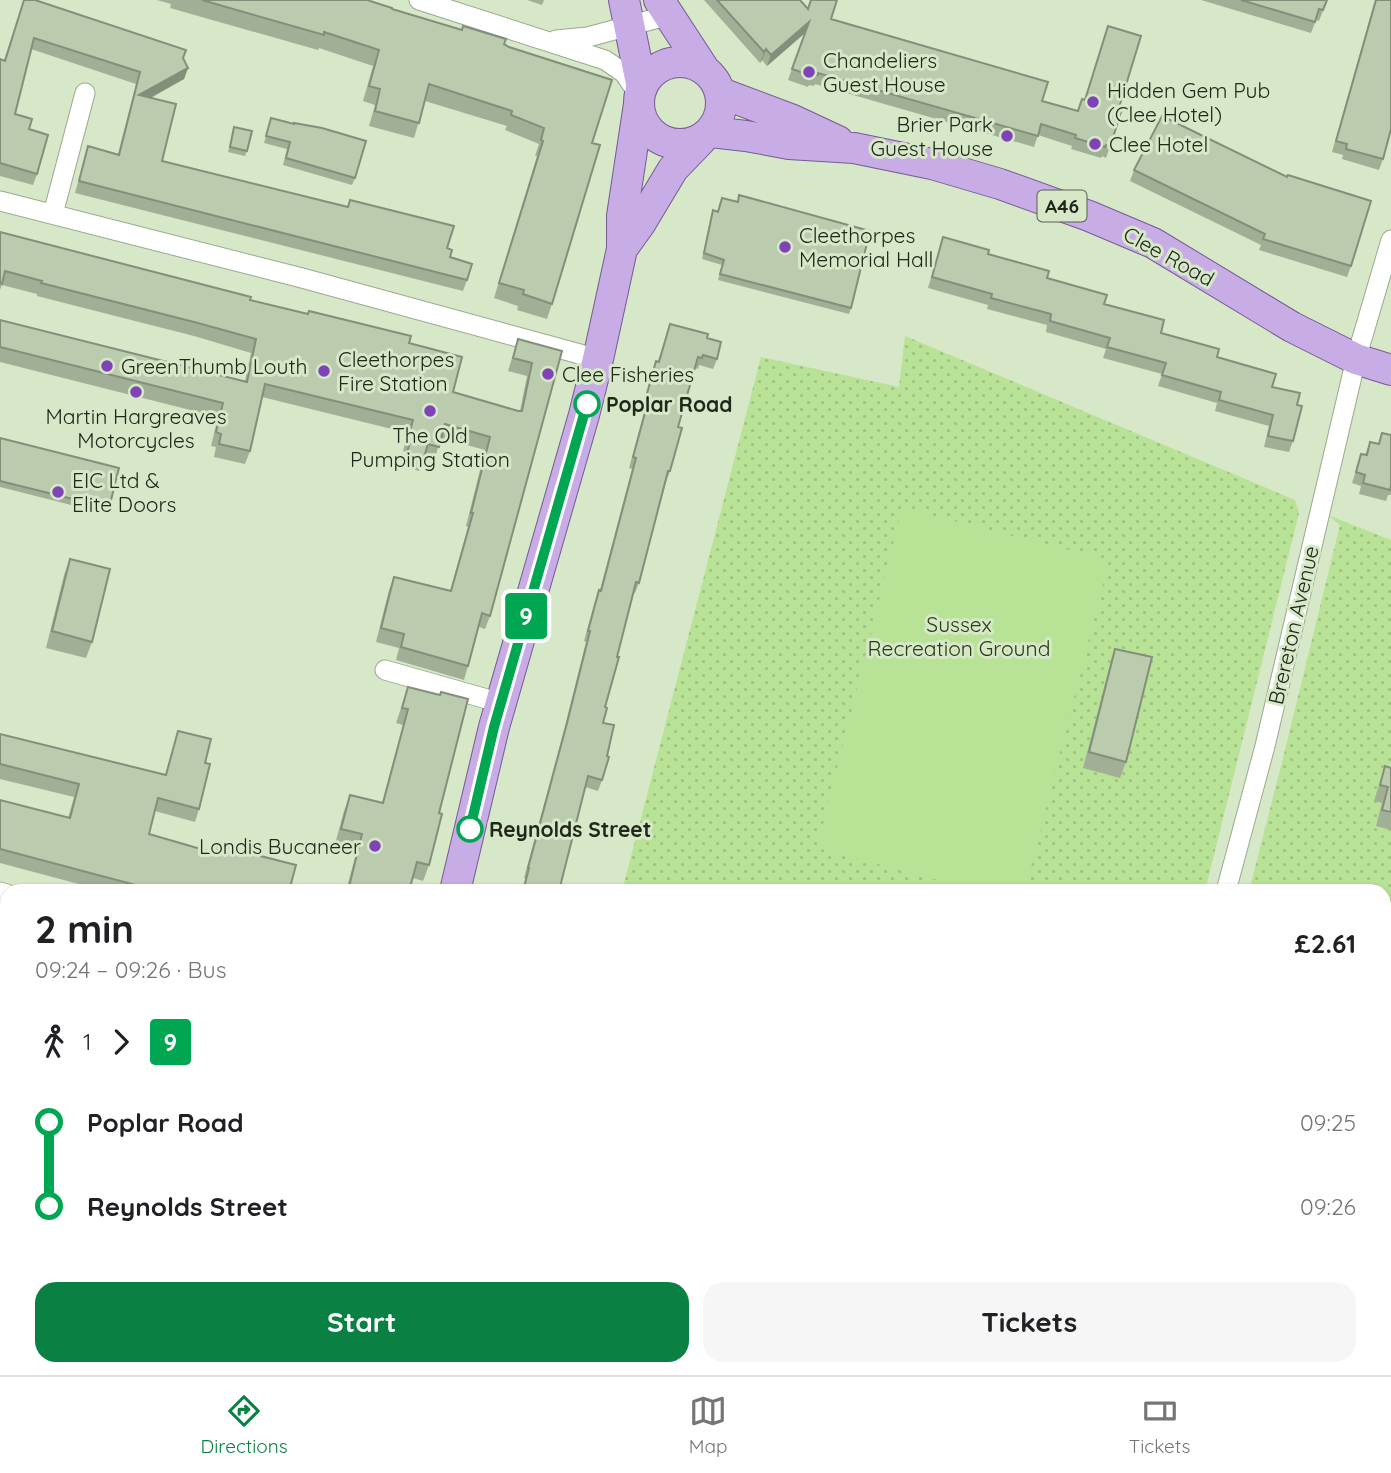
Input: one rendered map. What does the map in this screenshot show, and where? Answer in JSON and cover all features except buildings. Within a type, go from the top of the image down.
[{"type":"main road","points":[[622,249],[673,169],[719,121],[722,107],[713,81],[664,7]]},
{"type":"main road","points":[[457,884],[501,703],[584,415],[622,249],[622,216],[640,96],[626,13]]},
{"type":"main road","name":"A46","points":[[706,136],[687,145],[659,139],[648,130],[641,118],[640,96],[648,77],[668,63],[693,64],[713,81]]},
{"type":"main road","name":"Clee Road","points":[[713,81],[854,148]]},
{"type":"main road","name":"Clee Road","points":[[706,136],[746,136],[789,145],[854,148],[932,164],[1000,184],[1089,216],[1153,243],[1292,327],[1356,359],[1391,370]]},
{"type":"street","points":[[419,0],[605,60],[624,73],[640,96]]},
{"type":"street","points":[[548,41],[588,37],[626,13],[664,7]]},
{"type":"street","points":[[53,214],[85,93]]},
{"type":"street","points":[[0,201],[315,282],[598,359]]},
{"type":"street","name":"Brereton Avenue","points":[[1228,884],[1265,746],[1356,359],[1391,240]]},
{"type":"street","points":[[385,670],[501,703]]},
{"type":"green space","name":"Sussex Recreation Ground","points":[[905,336],[1295,500],[1299,513],[1207,884],[624,884],[761,357],[899,387]]},
{"type":"green space","points":[[902,508],[1109,560],[1027,884],[953,884],[817,848]]},
{"type":"green space","points":[[1328,515],[1391,540],[1391,884],[1251,884],[1281,766],[1340,525]]},
{"type":"bus line","name":"9","points":[[470,829],[494,727],[587,404]]},
{"type":"place","name":"Chandeliers Guest House","points":[[809,72]]},
{"type":"place","name":"Hidden Gem Pub (Clee Hotel)","points":[[1093,102]]},
{"type":"place","name":"Brier Park Guest House","points":[[1007,136]]},
{"type":"place","name":"Clee Hotel","points":[[1095,144]]},
{"type":"place","name":"Cleethorpes Memorial Hall","points":[[785,247]]},
{"type":"place","name":"GreenThumb Louth","points":[[107,366]]},
{"type":"place","name":"Cleethorpes Fire Station","points":[[324,371]]},
{"type":"place","name":"Clee Fisheries","points":[[548,374]]},
{"type":"place","name":"Martin Hargreaves Motorcycles","points":[[136,392]]},
{"type":"place","name":"Poplar Road","points":[[587,404]]},
{"type":"place","name":"The Old Pumping Station","points":[[430,411]]},
{"type":"place","name":"EIC Ltd & Elite Doors","points":[[58,492]]},
{"type":"place","name":"Reynolds Street","points":[[470,829]]},
{"type":"place","name":"Londis Bucaneer","points":[[375,846]]}]
